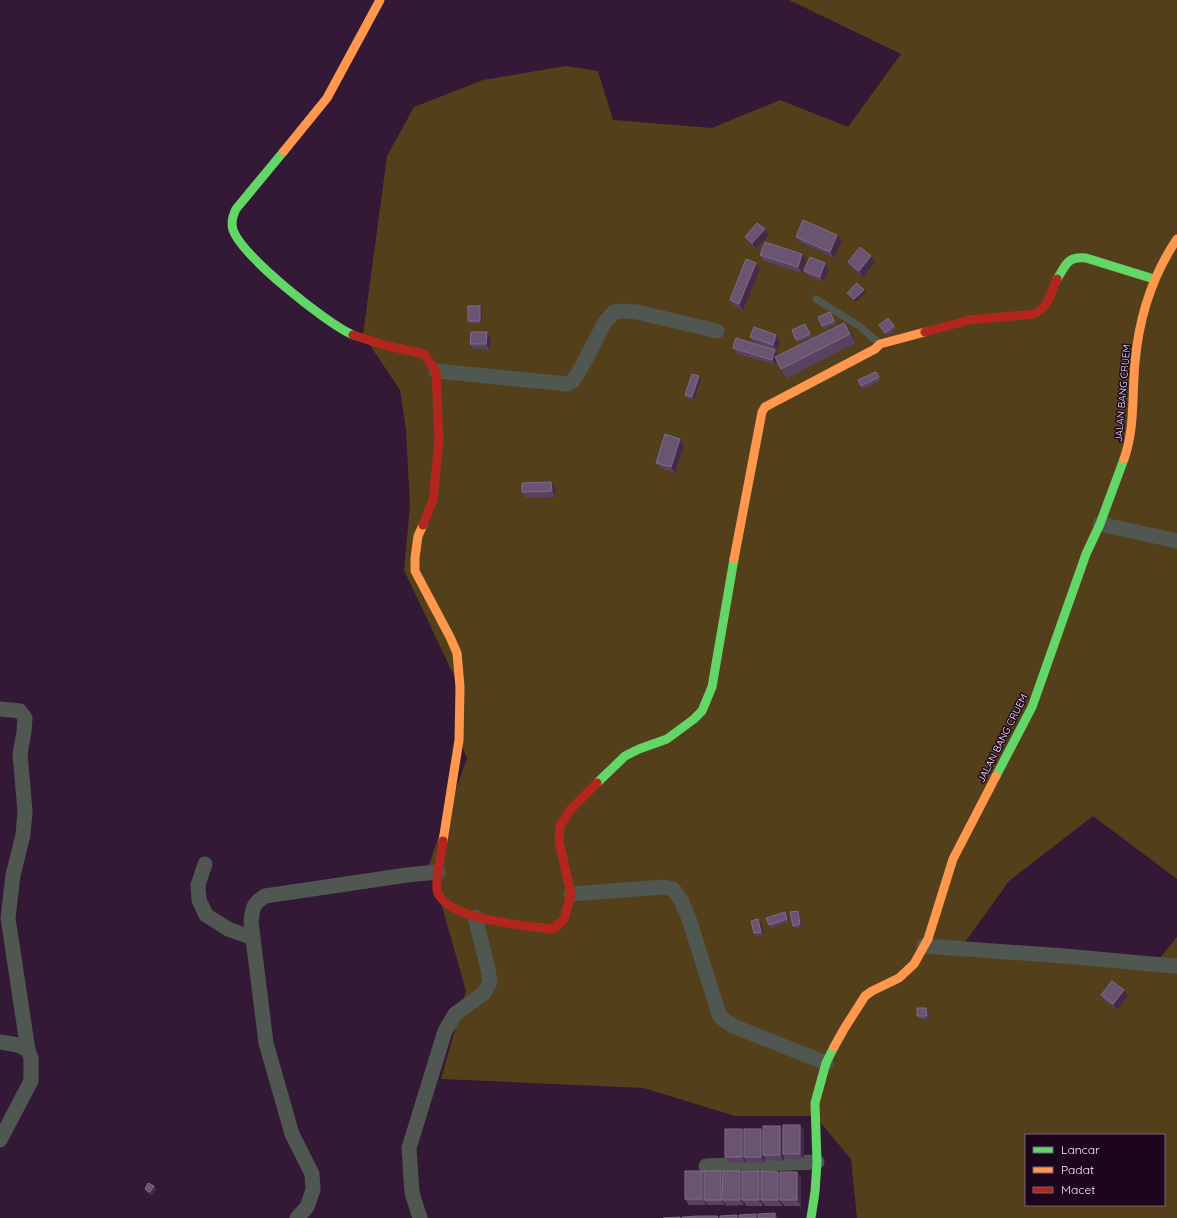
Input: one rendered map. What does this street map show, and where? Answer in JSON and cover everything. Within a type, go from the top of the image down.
[{"type":"street","points":[[380,0],[327,98],[236,209],[232,218],[233,230],[239,241],[248,252],[310,307],[344,330],[374,342],[424,354],[436,371],[439,448],[433,500],[418,536],[415,571],[457,653],[459,680],[459,740],[438,872],[437,889],[440,897],[457,910],[475,917],[550,929],[555,928],[560,924],[564,919],[571,894],[558,841],[560,826],[570,810],[609,770],[625,756],[639,749],[667,739],[694,719],[702,711],[712,687],[735,554],[762,412],[765,407],[836,371],[875,349],[880,344],[969,320],[1034,314],[1042,310],[1046,305],[1065,266],[1071,259],[1077,257],[1086,258],[1154,279]]},
{"type":"street","name":"JALAN BANG CRUEM","points":[[811,1218],[815,1192],[817,1162],[815,1103],[826,1063],[844,1029],[865,996],[899,978],[914,964],[928,939],[953,859],[1032,707],[1086,554],[1100,524],[1128,448],[1135,362],[1140,326],[1154,279],[1168,252],[1177,239]]},
{"type":"street","points":[[436,371],[567,384],[573,381],[582,368],[605,322],[614,312],[637,312],[717,331]]},
{"type":"street","points":[[1100,524],[1177,542]]},
{"type":"street","points":[[0,709],[20,712],[25,718],[20,754],[25,811],[23,835],[13,875],[8,918],[28,1050],[31,1058],[31,1081],[0,1140]]},
{"type":"street","points":[[205,864],[198,885],[199,900],[206,915],[228,929],[254,938]]},
{"type":"street","points":[[297,1218],[307,1207],[313,1190],[312,1174],[292,1134],[266,1043],[251,922],[252,909],[256,901],[265,896],[407,875],[438,872]]},
{"type":"street","points":[[571,894],[663,887],[673,889],[681,900],[689,919],[718,1014],[728,1023],[826,1063]]},
{"type":"street","points":[[420,1218],[412,1193],[409,1148],[445,1030],[455,1014],[484,994],[490,982],[475,917]]},
{"type":"street","points":[[924,946],[1177,966]]},
{"type":"street","points":[[0,1042],[18,1045],[28,1050]]},
{"type":"street","points":[[706,1166],[817,1162]]},
{"type":"lane","points":[[816,299],[859,326],[880,344]]},
{"type":"shaded area","points":[[789,0],[1177,0],[1177,879],[1093,816],[1009,881],[963,945],[1159,959],[1177,937],[1177,1218],[857,1218],[851,1159],[815,1116],[735,1116],[644,1088],[441,1079],[466,991],[437,889],[428,867],[467,758],[459,740],[455,678],[404,570],[410,506],[406,430],[400,390],[363,335],[387,156],[414,107],[483,80],[566,66],[598,71],[613,120],[712,128],[780,100],[848,127],[901,54]]},
{"type":"building","points":[[803,220],[837,235],[830,252],[796,237]]},
{"type":"building","points":[[757,223],[765,229],[752,243],[745,237]]},
{"type":"building","points":[[765,242],[802,254],[798,267],[760,255]]},
{"type":"building","points":[[860,247],[871,256],[859,271],[848,262]]},
{"type":"building","points":[[810,257],[825,263],[820,277],[804,271]]},
{"type":"building","points":[[746,259],[756,263],[739,304],[730,300]]},
{"type":"building","points":[[857,283],[864,290],[854,299],[847,293]]},
{"type":"building","points":[[468,306],[480,306],[480,321],[468,321]]},
{"type":"building","points":[[830,312],[834,321],[822,326],[818,317]]},
{"type":"building","points":[[888,318],[894,326],[885,333],[879,325]]},
{"type":"building","points":[[844,323],[850,334],[781,369],[775,357]]},
{"type":"building","points":[[805,324],[810,334],[796,340],[792,330]]},
{"type":"building","points":[[754,327],[776,335],[773,345],[750,337]]},
{"type":"building","points":[[471,332],[487,332],[486,344],[470,344]]},
{"type":"building","points":[[736,338],[775,350],[772,360],[733,348]]},
{"type":"building","points":[[876,372],[879,377],[861,386],[858,380]]},
{"type":"building","points":[[692,374],[699,376],[692,397],[685,395]]},
{"type":"building","points":[[665,434],[680,439],[671,467],[656,463]]},
{"type":"building","points":[[551,482],[552,491],[522,492],[522,483]]},
{"type":"building","points":[[798,911],[800,924],[793,926],[790,912]]},
{"type":"building","points":[[785,912],[787,919],[769,925],[766,918]]},
{"type":"building","points":[[758,919],[761,932],[754,933],[751,921]]},
{"type":"building","points":[[1112,981],[1124,990],[1113,1004],[1101,995]]},
{"type":"building","points":[[917,1008],[926,1008],[927,1016],[917,1016]]},
{"type":"building","points":[[783,1125],[800,1125],[800,1154],[783,1154]]},
{"type":"building","points":[[763,1126],[780,1126],[780,1155],[763,1155]]},
{"type":"building","points":[[725,1129],[742,1129],[742,1157],[725,1157]]},
{"type":"building","points":[[744,1129],[761,1129],[761,1157],[744,1157]]},
{"type":"building","points":[[685,1171],[702,1171],[702,1199],[685,1199]]},
{"type":"building","points":[[704,1171],[721,1171],[721,1200],[704,1200]]},
{"type":"building","points":[[723,1171],[740,1171],[740,1200],[722,1200]]},
{"type":"building","points":[[759,1171],[759,1200],[742,1200],[742,1172]]},
{"type":"building","points":[[761,1171],[778,1172],[778,1200],[761,1200]]},
{"type":"building","points":[[780,1172],[797,1172],[797,1200],[780,1200]]},
{"type":"building","points":[[148,1183],[154,1186],[150,1192],[145,1189]]},
{"type":"building","points":[[775,1213],[775,1218],[758,1218],[758,1214]]},
{"type":"building","points":[[756,1214],[756,1218],[739,1218],[739,1215]]},
{"type":"building","points":[[737,1215],[737,1218],[720,1218],[720,1216]]},
{"type":"building","points":[[699,1216],[699,1218],[682,1218],[682,1217]]},
{"type":"building","points":[[700,1216],[717,1216],[718,1218],[700,1218]]},
{"type":"traffic: fast","points":[[284,151],[236,209],[232,225],[233,230],[240,242],[268,272],[306,304],[353,335]]},
{"type":"traffic: fast","points":[[1057,279],[1068,262],[1075,258],[1086,258],[1154,279]]},
{"type":"traffic: fast","points":[[996,776],[1032,707],[1086,554],[1100,524],[1124,459]]},
{"type":"traffic: fast","points":[[597,783],[625,756],[639,749],[667,739],[694,719],[702,711],[712,687],[734,559]]},
{"type":"traffic: fast","points":[[811,1218],[815,1192],[817,1162],[815,1103],[826,1063],[834,1047]]},
{"type":"traffic: slow","points":[[284,151],[327,98],[380,0]]},
{"type":"traffic: slow","points":[[1124,459],[1128,448],[1132,424],[1135,362],[1143,314],[1160,268],[1177,239]]},
{"type":"traffic: slow","points":[[734,559],[762,412],[765,407],[875,349],[880,344],[925,332]]},
{"type":"traffic: slow","points":[[423,525],[418,536],[415,571],[457,653],[460,687],[459,740],[443,841]]},
{"type":"traffic: slow","points":[[834,1047],[865,996],[899,978],[914,964],[928,939],[953,859],[996,776]]},
{"type":"traffic: jam","points":[[925,332],[969,320],[1034,314],[1040,311],[1047,303],[1057,279]]},
{"type":"traffic: jam","points":[[353,335],[384,345],[424,354],[436,371],[439,440],[433,500],[423,525]]},
{"type":"traffic: jam","points":[[443,841],[437,885],[437,890],[443,900],[454,908],[486,919],[550,929],[555,928],[564,919],[571,894],[559,841],[560,826],[570,810],[597,783]]}]
